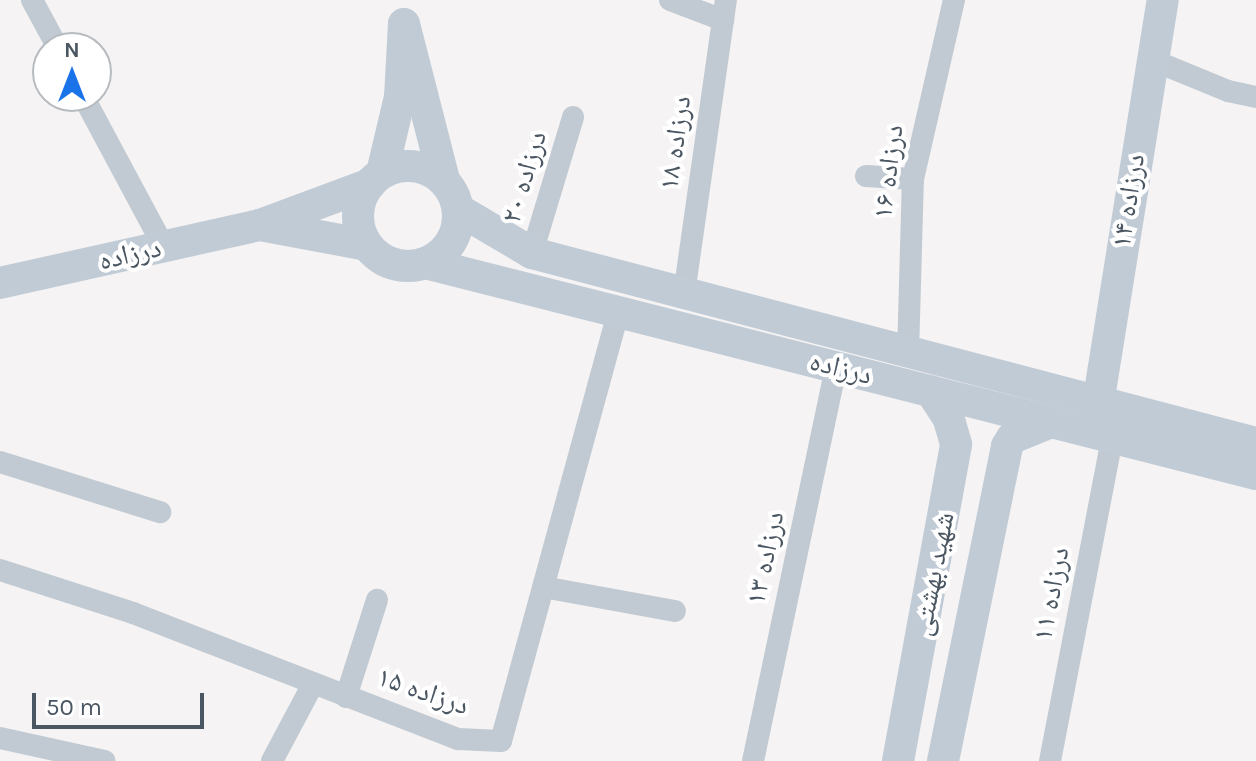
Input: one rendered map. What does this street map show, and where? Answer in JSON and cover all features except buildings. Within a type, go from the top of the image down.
[{"type":"main road","name":"درزاده ۱۴","points":[[1098,404],[1150,59],[1163,0]]},
{"type":"main road","points":[[367,245],[358,214],[376,178],[400,97],[400,12]]},
{"type":"main road","points":[[260,225],[367,245],[393,264],[425,263],[451,243],[459,210],[444,180],[400,12]]},
{"type":"main road","points":[[376,178],[414,166],[444,180]]},
{"type":"main road","name":"درزاده","points":[[0,283],[260,225],[376,178]]},
{"type":"main road","name":"درزاده","points":[[459,210],[532,253],[1255,446]]},
{"type":"main road","name":"درزاده","points":[[425,263],[1112,438],[1255,446]]},
{"type":"main road","name":"شهید بهشتی","points":[[898,761],[956,444],[949,419],[931,391]]},
{"type":"main road","name":"شهید بهشتی","points":[[943,761],[1007,446],[1012,438],[1049,423]]},
{"type":"main road","points":[[942,524],[970,519],[987,538]]},
{"type":"street","points":[[32,0],[49,32]]},
{"type":"street","points":[[670,0],[725,10]]},
{"type":"street","name":"درزاده ۱۶","points":[[908,355],[913,179],[954,0]]},
{"type":"street","name":"درزاده ۱۸","points":[[684,294],[725,10]]},
{"type":"street","points":[[1150,59],[1228,91],[1256,97]]},
{"type":"street","points":[[92,112],[164,247]]},
{"type":"street","name":"درزاده ۲۰","points":[[532,253],[573,117]]},
{"type":"street","points":[[866,176],[913,179]]},
{"type":"street","name":"درزاده ۱۵","points":[[0,570],[133,613],[458,739],[501,741],[618,312]]},
{"type":"street","name":"درزاده ۱۳","points":[[753,761],[836,367]]},
{"type":"street","name":"درزاده ۱۱","points":[[1050,761],[1112,438]]},
{"type":"street","points":[[0,462],[160,512]]},
{"type":"street","points":[[543,587],[675,611]]},
{"type":"street","points":[[346,697],[377,600]]},
{"type":"street","points":[[272,761],[313,684]]},
{"type":"street","points":[[0,738],[105,761]]}]
